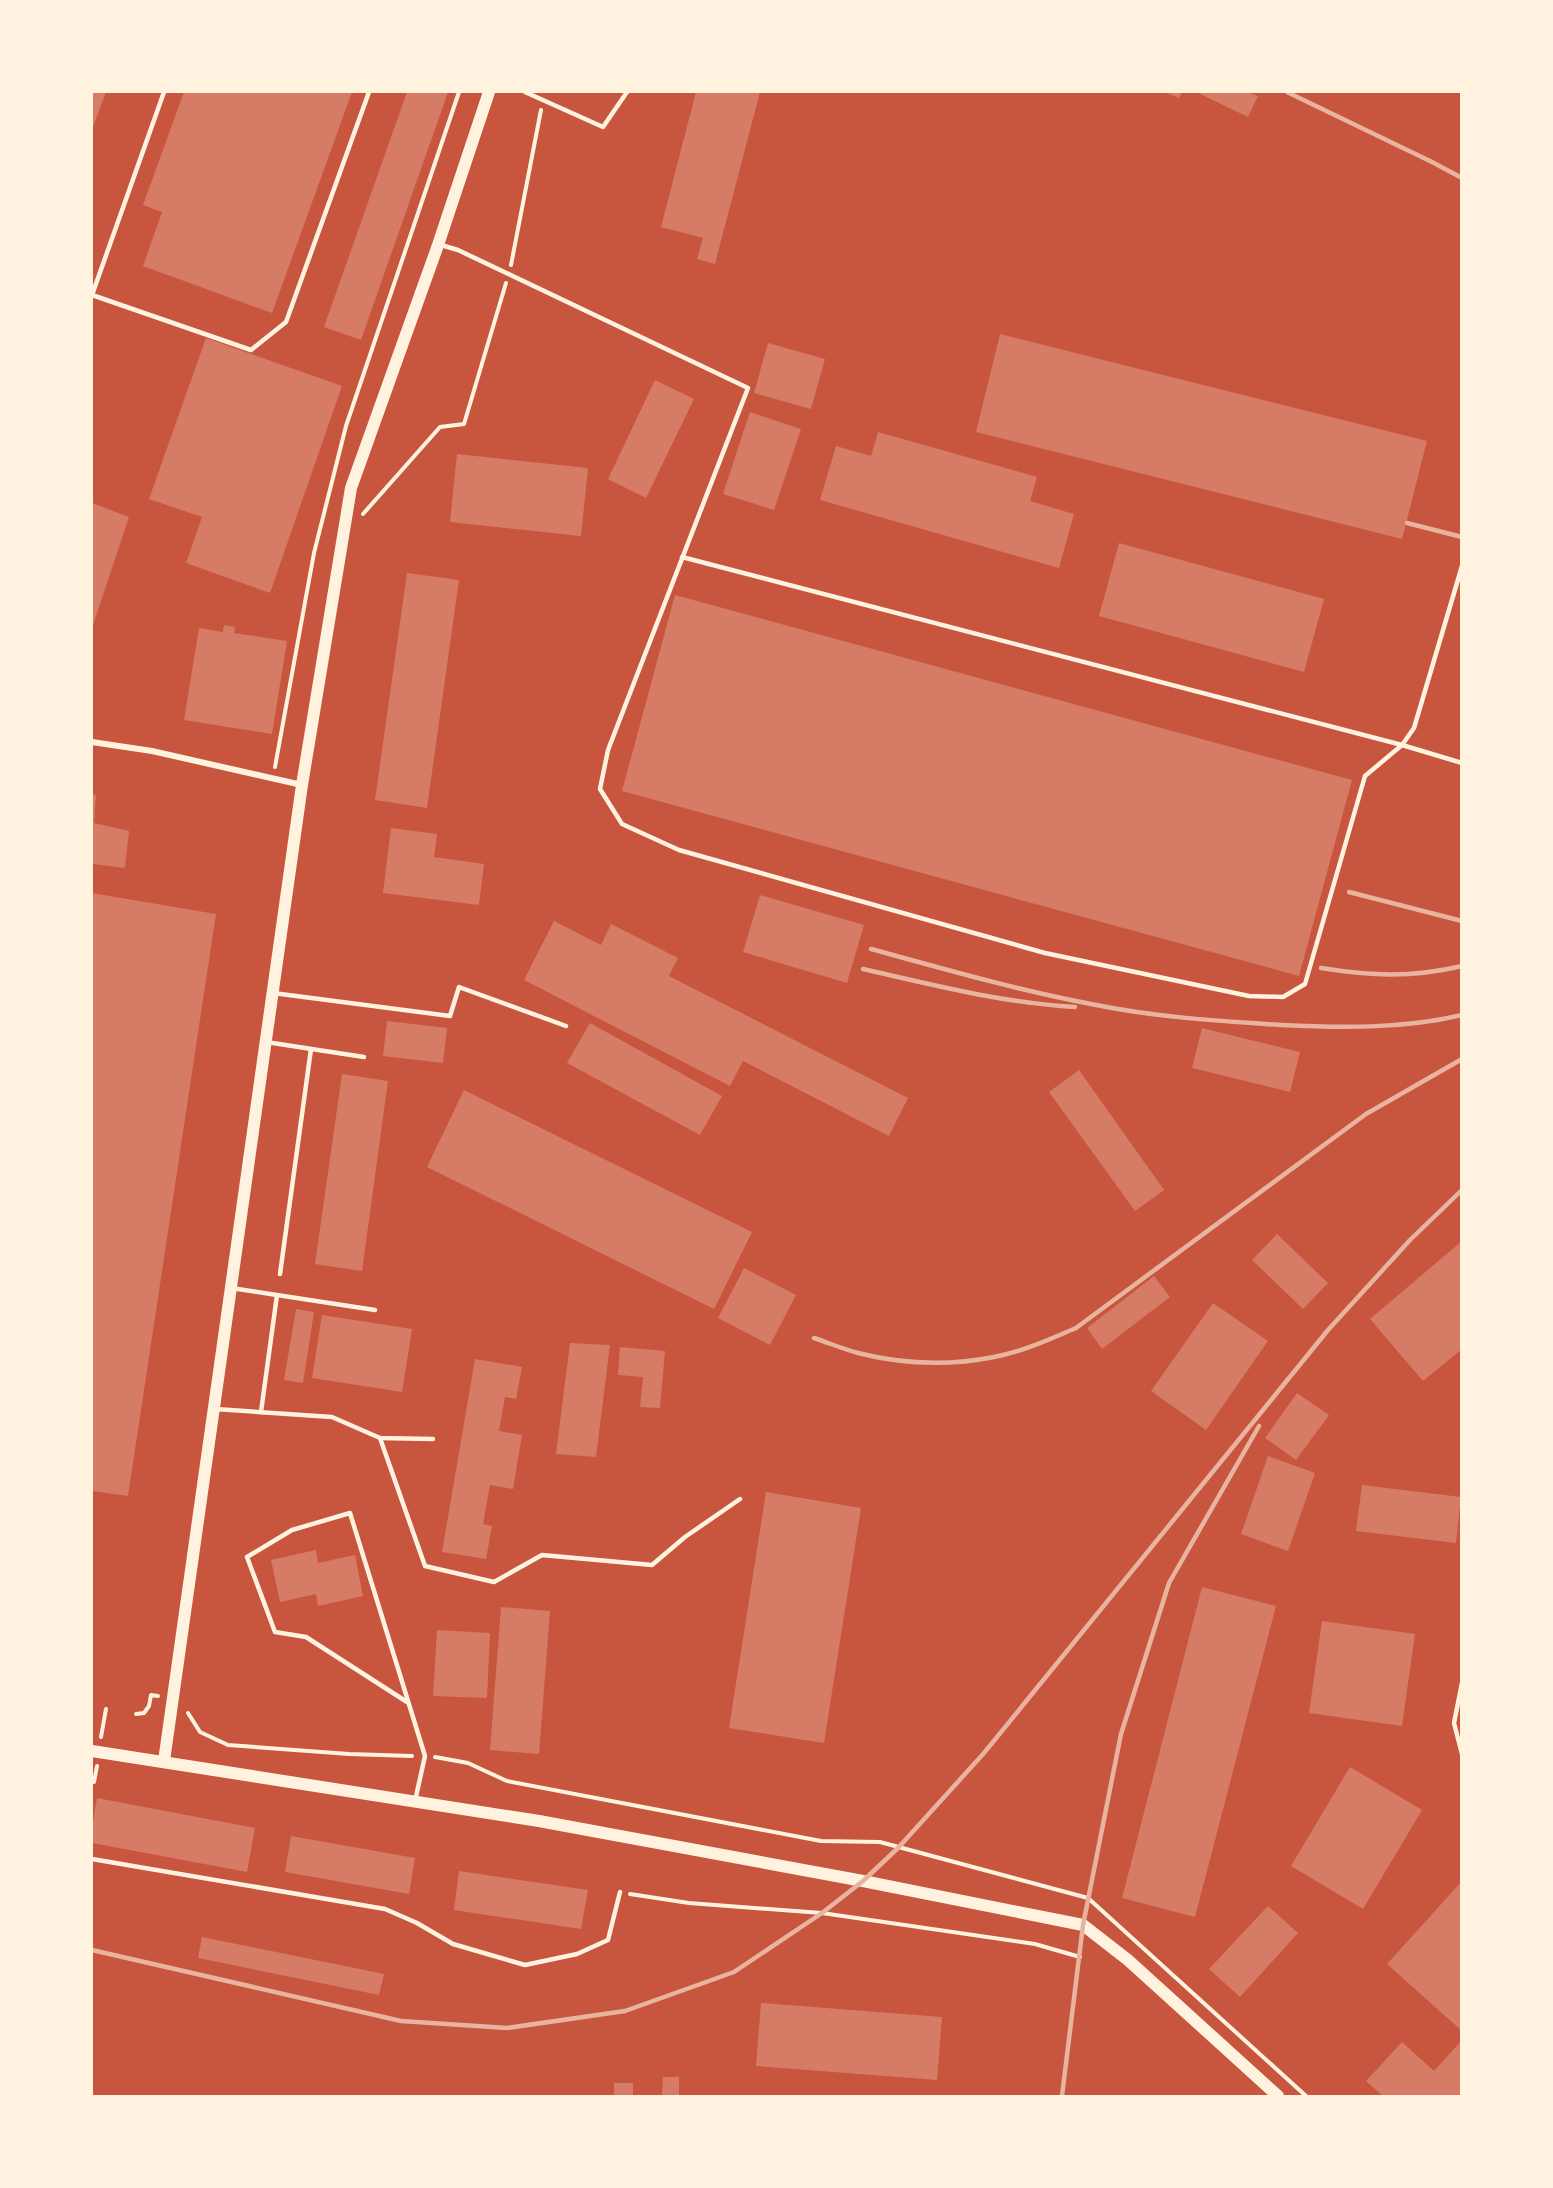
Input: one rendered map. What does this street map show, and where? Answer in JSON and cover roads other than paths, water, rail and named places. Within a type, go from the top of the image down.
[{"type":"main road","points":[[164,1761],[302,785],[351,488],[438,245],[489,92]]},
{"type":"main road","points":[[92,1751],[415,1801],[852,1879],[1083,1925],[1128,1960],[1278,2097]]},
{"type":"street","points":[[92,742],[152,751],[302,785]]},
{"type":"lane","points":[[164,92],[92,296],[251,350],[286,322],[369,92]]},
{"type":"lane","points":[[525,92],[603,127],[627,92]]},
{"type":"lane","points":[[438,245],[458,250],[748,388],[608,750],[600,789],[622,824],[679,849],[1045,953],[1249,996],[1283,997],[1305,984],[1365,776],[1402,745],[1414,728],[1461,566]]},
{"type":"lane","points":[[682,558],[1402,745],[1461,763]]},
{"type":"lane","points":[[273,993],[450,1016],[459,987],[566,1026]]},
{"type":"lane","points":[[266,1042],[364,1057]]},
{"type":"lane","points":[[280,1274],[310,1049]]},
{"type":"lane","points":[[231,1288],[375,1310]]},
{"type":"lane","points":[[261,1412],[277,1295]]},
{"type":"lane","points":[[214,1409],[332,1417],[380,1438],[433,1439]]},
{"type":"lane","points":[[380,1438],[425,1566],[494,1582],[542,1555],[652,1565],[685,1537],[740,1499]]},
{"type":"lane","points":[[407,1702],[306,1636],[275,1632],[247,1557],[292,1530],[350,1513],[425,1756],[415,1801]]},
{"type":"lane","points":[[1461,1683],[1454,1723],[1461,1754]]},
{"type":"lane","points":[[92,1858],[385,1909],[417,1923],[453,1944],[525,1965],[577,1954],[608,1940],[620,1892]]},
{"type":"railway","points":[[1287,92],[1462,178]]},
{"type":"railway","points":[[1407,523],[1462,537]]},
{"type":"railway","points":[[1349,892],[1462,921]]},
{"type":"railway","points":[[871,949],[1036,992],[1162,1015],[1281,1025],[1349,1027],[1417,1023],[1462,1015]]},
{"type":"railway","points":[[1321,968],[1391,975],[1462,966]]},
{"type":"railway","points":[[863,969],[1021,1002],[1075,1007]]},
{"type":"railway","points":[[814,1338],[875,1357],[943,1363],[1004,1355],[1036,1345],[1076,1328],[1366,1114],[1462,1059]]},
{"type":"railway","points":[[92,1950],[401,2021],[507,2028],[625,2011],[734,1972],[822,1913],[863,1881],[898,1848],[984,1753],[1328,1330],[1410,1240],[1462,1190]]},
{"type":"railway","points":[[1062,2096],[1083,1925],[1121,1734],[1169,1583],[1259,1426]]}]
